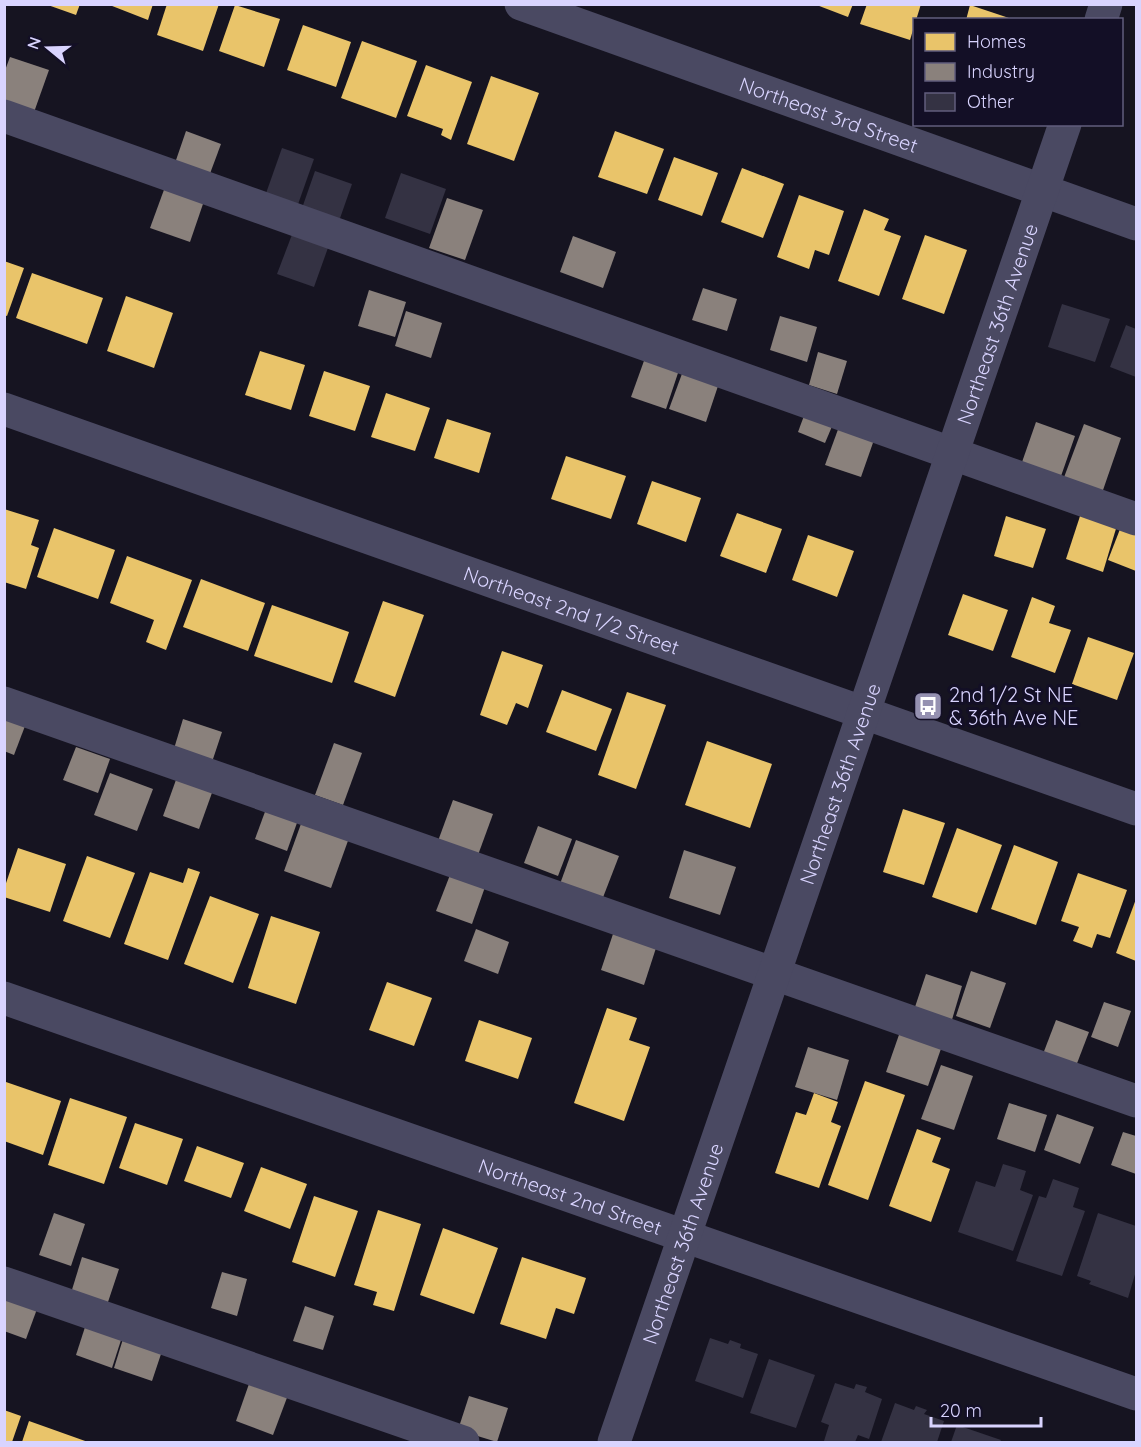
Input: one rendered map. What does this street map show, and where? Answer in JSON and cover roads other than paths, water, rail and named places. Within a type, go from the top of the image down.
[{"type":"street","name":"Northeast 3rd Street","points":[[521,4],[1137,224]]},
{"type":"street","points":[[4,116],[1137,519]]},
{"type":"street","name":"Northeast 36th Avenue","points":[[614,1443],[1064,126]]},
{"type":"street","name":"Northeast 2nd 1/2 Street","points":[[4,409],[1137,809]]},
{"type":"street","points":[[4,703],[1137,1101]]},
{"type":"street","name":"Northeast 2nd Street","points":[[4,998],[1137,1394]]},
{"type":"street","points":[[4,1283],[463,1443]]},
{"type":"place","name":"2nd 1/2 St NE & 36th Ave NE","points":[[928,706]]}]
